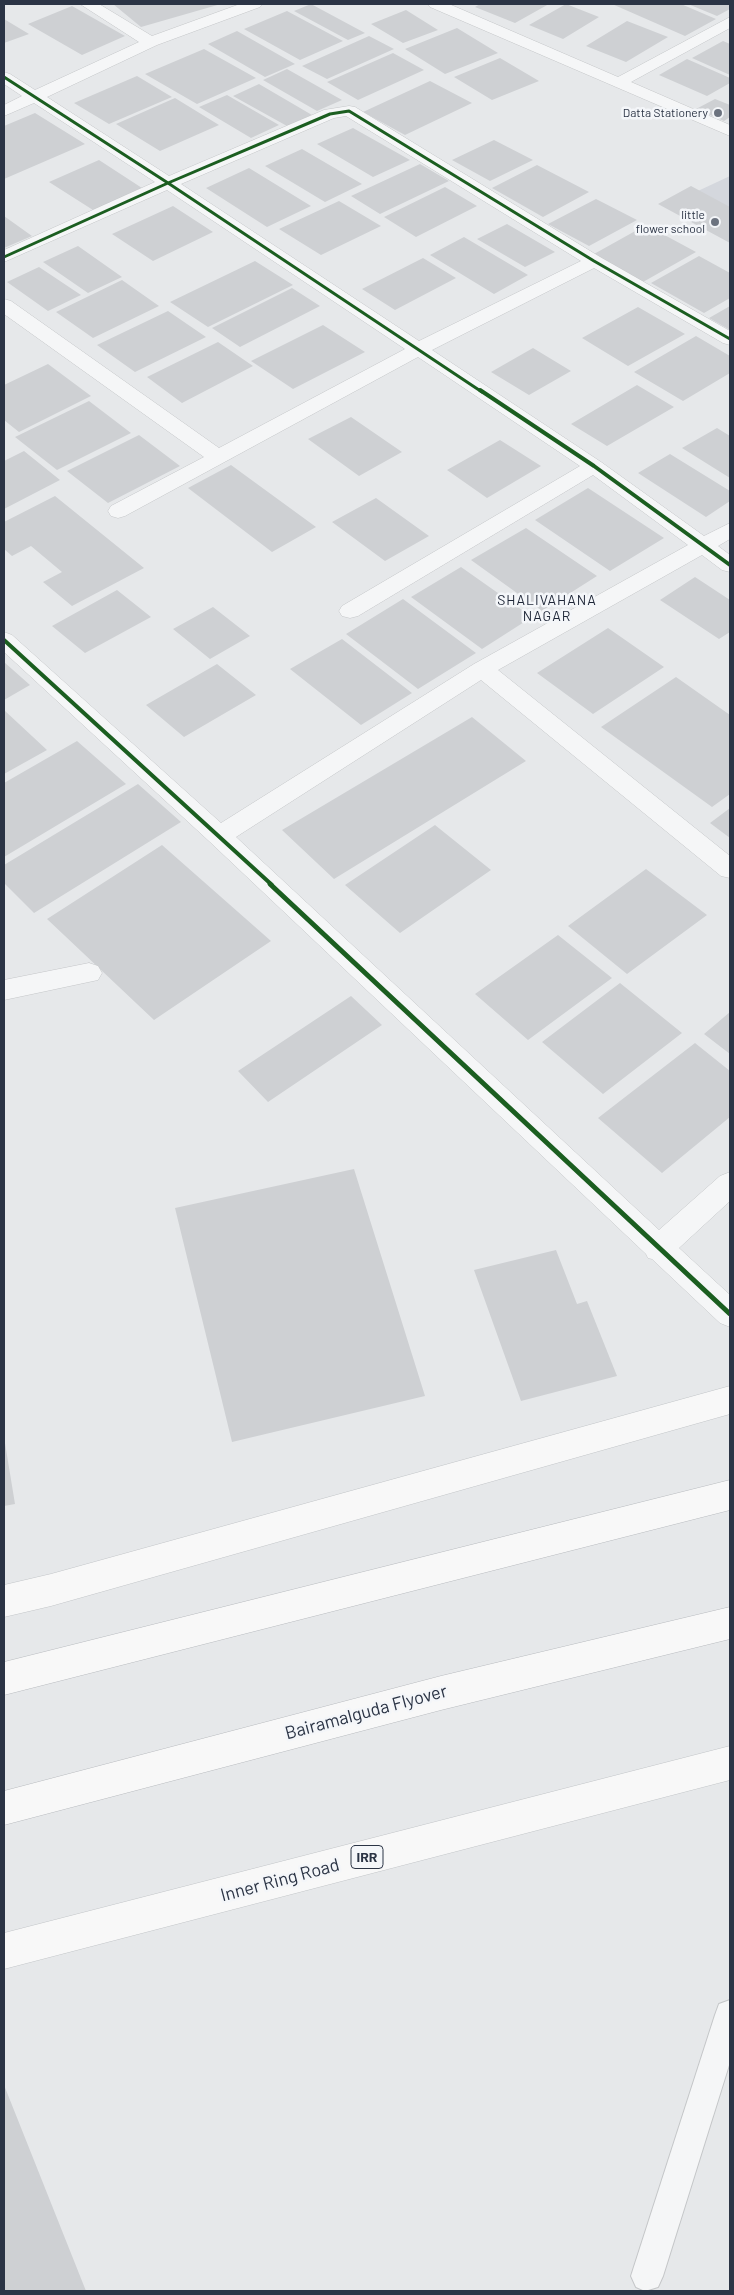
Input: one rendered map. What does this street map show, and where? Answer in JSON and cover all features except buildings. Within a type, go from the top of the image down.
[{"type":"main road","points":[[4,1601],[60,1588],[730,1400]]},
{"type":"main road","points":[[4,1679],[730,1495]]},
{"type":"main road","name":"Bairamalguda Flyover","points":[[4,1808],[441,1692],[730,1623]]},
{"type":"main road","name":"Inner Ring Road","points":[[4,1951],[730,1763]]},
{"type":"street","points":[[88,4],[151,42]]},
{"type":"street","points":[[4,111],[151,42],[254,4]]},
{"type":"street","points":[[436,4],[730,131]]},
{"type":"street","points":[[618,83],[730,22]]},
{"type":"street","points":[[4,77],[168,183],[594,466],[730,565]]},
{"type":"street","points":[[4,258],[168,183],[330,114],[349,111],[594,260],[730,339]]},
{"type":"street","points":[[118,511],[417,350],[594,260]]},
{"type":"street","points":[[4,305],[218,458]]},
{"type":"street","points":[[350,611],[594,466]]},
{"type":"street","points":[[219,836],[482,669],[704,547],[730,530]]},
{"type":"street","points":[[4,640],[219,836],[730,1314]]},
{"type":"street","points":[[482,669],[730,869]]},
{"type":"street","points":[[4,990],[89,973]]},
{"type":"street","points":[[658,1248],[730,1184]]},
{"type":"lane","points":[[647,2276],[730,2015]]},
{"type":"shaded area","name":"little flower school","points":[[730,176],[730,239],[670,204]]},
{"type":"cycle path","points":[[4,77],[168,183],[594,466],[730,565]]},
{"type":"cycle path","points":[[4,257],[168,183],[330,114],[349,111],[594,261],[730,339]]},
{"type":"cycle path","points":[[4,640],[219,836],[730,1314]]},
{"type":"place","name":"Datta Stationery","points":[[718,113]]},
{"type":"place","name":"little flower school","points":[[715,222]]},
{"type":"district","name":"SHALIVAHANA NAGAR","points":[[547,608]]}]
